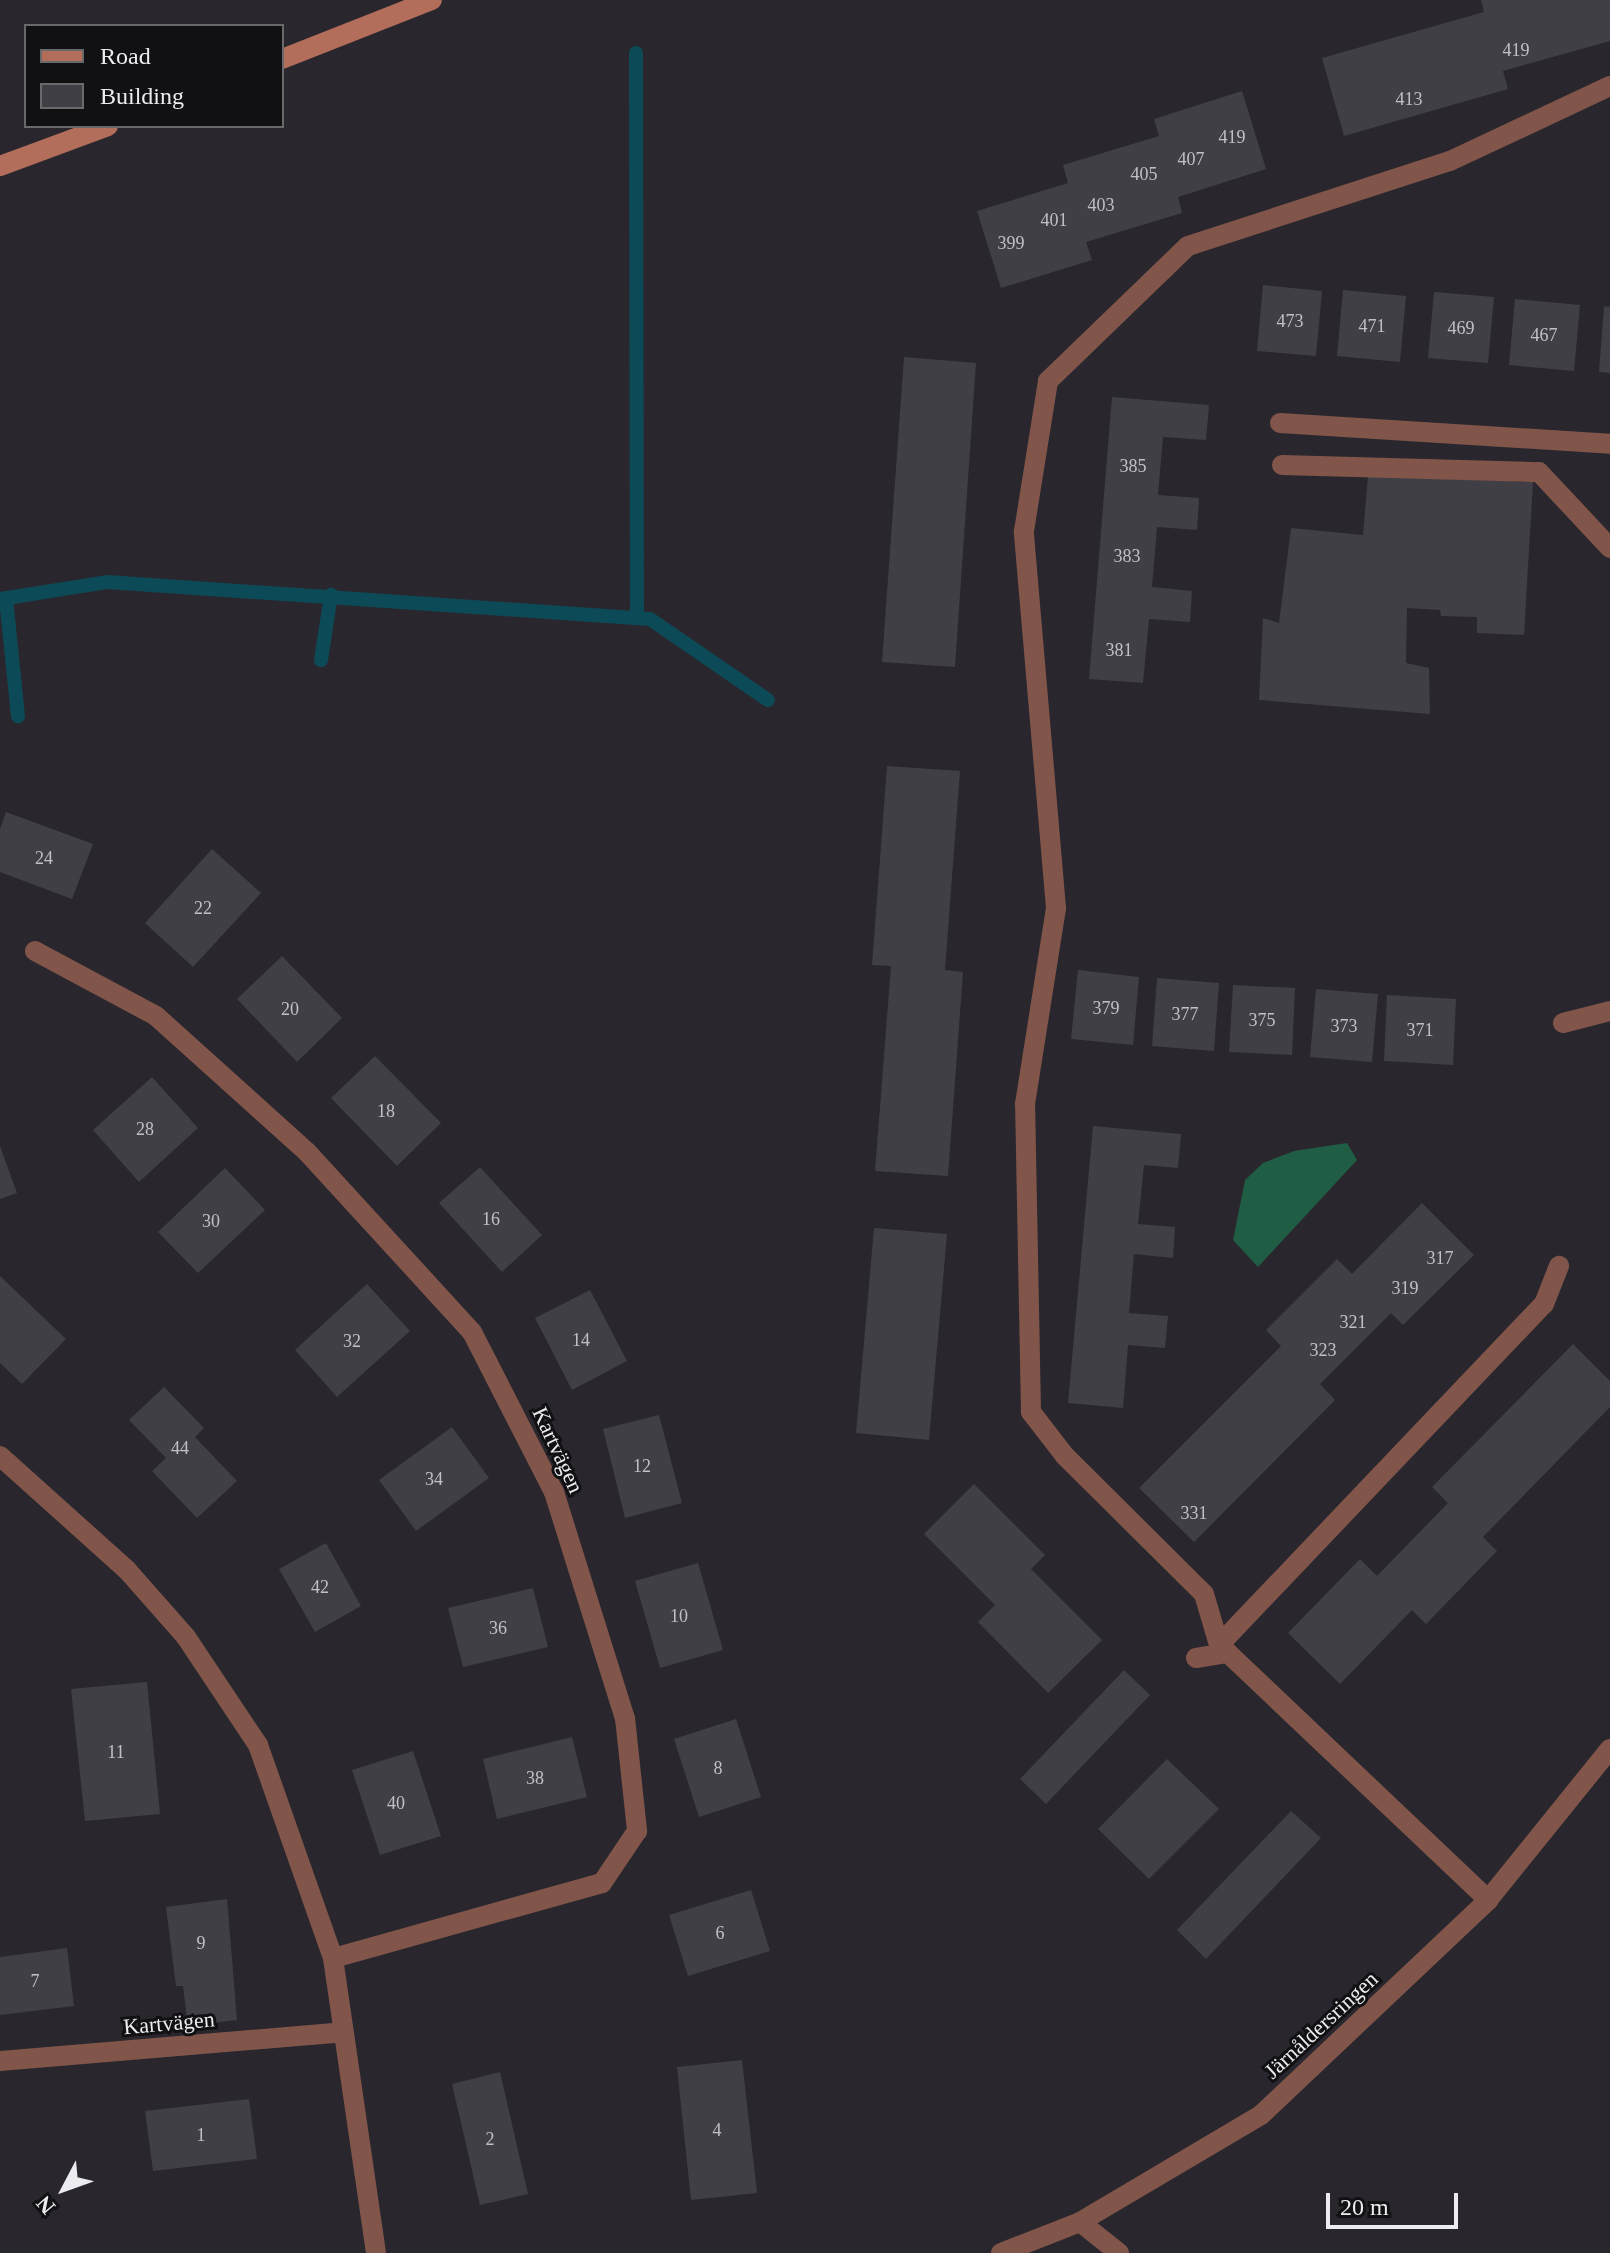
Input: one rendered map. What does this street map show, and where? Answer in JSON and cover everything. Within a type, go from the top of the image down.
[{"type":"main road","points":[[284,58],[432,0]]},
{"type":"main road","points":[[0,166],[103,128]]},
{"type":"street","points":[[1488,1900],[1224,1649],[1204,1594],[1065,1456],[1031,1412],[1025,1104],[1056,908],[1024,531],[1048,381],[1188,246],[1450,161],[1610,86]]},
{"type":"street","points":[[1280,423],[1610,444]]},
{"type":"street","points":[[1282,465],[1539,472],[1610,548]]},
{"type":"street","name":"Kartvägen","points":[[35,951],[156,1016],[307,1152],[472,1332],[554,1492],[625,1718],[637,1831],[602,1883],[333,1958]]},
{"type":"street","points":[[1563,1023],[1610,1011]]},
{"type":"street","points":[[1196,1658],[1224,1649],[1544,1304],[1559,1266]]},
{"type":"street","points":[[0,1456],[127,1570],[186,1637],[258,1745],[333,1958],[376,2253]]},
{"type":"street","name":"Järnåldersringen","points":[[1001,2253],[1080,2222],[1261,2115],[1488,1900],[1610,1749]]},
{"type":"street","name":"Kartvägen","points":[[0,2061],[343,2032]]},
{"type":"street","points":[[1080,2222],[1119,2253]]},
{"type":"green space","points":[[1347,1143],[1357,1160],[1258,1267],[1233,1240],[1245,1180],[1263,1163],[1294,1151]]},
{"type":"building","points":[[1481,0],[1610,0],[1610,41],[1503,71],[1508,89],[1344,136],[1322,58],[1484,12]]},
{"type":"building","points":[[1242,91],[1266,169],[1178,197],[1182,213],[1086,242],[1092,260],[1001,288],[977,211],[1068,183],[1063,165],[1159,136],[1154,119]]},
{"type":"building","points":[[1263,285],[1322,291],[1316,356],[1257,351]]},
{"type":"building","points":[[1343,290],[1406,296],[1400,362],[1337,356]]},
{"type":"building","points":[[1434,292],[1494,297],[1488,363],[1428,358]]},
{"type":"building","points":[[1515,299],[1580,305],[1574,371],[1509,365]]},
{"type":"building","points":[[1604,306],[1610,307],[1610,373],[1599,372]]},
{"type":"building","points":[[904,357],[976,363],[955,667],[882,662]]},
{"type":"building","points":[[1112,397],[1209,405],[1206,440],[1163,437],[1158,495],[1199,498],[1197,530],[1157,527],[1152,587],[1192,591],[1190,622],[1149,619],[1143,683],[1089,679]]},
{"type":"building","points":[[1368,476],[1533,482],[1524,635],[1477,633],[1477,617],[1441,616],[1440,610],[1407,608],[1406,663],[1429,668],[1430,714],[1259,700],[1263,618],[1279,623],[1291,528],[1363,535]]},
{"type":"building","points":[[887,766],[960,771],[945,970],[963,972],[948,1176],[875,1171],[891,966],[872,965]]},
{"type":"building","points":[[6,812],[93,844],[72,899],[0,872],[0,829]]},
{"type":"building","points":[[212,849],[261,893],[193,967],[145,923]]},
{"type":"building","points":[[282,956],[342,1018],[297,1062],[237,999]]},
{"type":"building","points":[[1078,970],[1139,977],[1133,1045],[1071,1039]]},
{"type":"building","points":[[1157,978],[1219,983],[1214,1051],[1152,1046]]},
{"type":"building","points":[[1233,985],[1295,988],[1292,1055],[1229,1052]]},
{"type":"building","points":[[1316,989],[1378,994],[1372,1062],[1310,1057]]},
{"type":"building","points":[[1387,995],[1456,999],[1453,1065],[1384,1061]]},
{"type":"building","points":[[375,1056],[441,1123],[397,1166],[331,1098]]},
{"type":"building","points":[[152,1077],[198,1128],[139,1182],[93,1130]]},
{"type":"building","points":[[1093,1126],[1181,1134],[1178,1168],[1144,1165],[1138,1224],[1175,1227],[1173,1258],[1134,1254],[1129,1313],[1168,1316],[1165,1348],[1128,1345],[1123,1408],[1068,1403]]},
{"type":"building","points":[[0,1146],[17,1193],[0,1199]]},
{"type":"building","points":[[480,1167],[542,1235],[502,1272],[439,1203]]},
{"type":"building","points":[[225,1168],[265,1210],[198,1273],[158,1232]]},
{"type":"building","points":[[1422,1203],[1474,1255],[1403,1325],[1391,1313],[1320,1384],[1335,1400],[1194,1542],[1139,1488],[1281,1346],[1266,1330],[1337,1259],[1352,1274]]},
{"type":"building","points":[[874,1228],[947,1234],[929,1440],[856,1433]]},
{"type":"building","points":[[0,1276],[66,1339],[22,1384],[0,1363]]},
{"type":"building","points":[[367,1284],[410,1331],[337,1397],[295,1350]]},
{"type":"building","points":[[590,1290],[627,1361],[572,1390],[535,1318]]},
{"type":"building","points":[[1573,1344],[1610,1381],[1610,1407],[1483,1537],[1497,1551],[1426,1624],[1412,1610],[1340,1684],[1288,1633],[1360,1559],[1377,1576],[1448,1503],[1432,1487]]},
{"type":"building","points":[[164,1387],[204,1428],[195,1437],[237,1481],[197,1518],[152,1471],[166,1458],[129,1420]]},
{"type":"building","points":[[659,1415],[682,1503],[625,1518],[603,1429]]},
{"type":"building","points":[[452,1427],[489,1478],[416,1531],[379,1480]]},
{"type":"building","points":[[974,1484],[1045,1555],[1031,1569],[1102,1640],[1048,1693],[978,1622],[995,1605],[924,1534]]},
{"type":"building","points":[[326,1543],[361,1606],[315,1632],[279,1569]]},
{"type":"building","points":[[698,1563],[723,1650],[660,1668],[635,1581]]},
{"type":"building","points":[[533,1588],[548,1647],[463,1667],[448,1608]]},
{"type":"building","points":[[1124,1670],[1150,1695],[1046,1804],[1020,1779]]},
{"type":"building","points":[[147,1682],[160,1814],[85,1821],[71,1689]]},
{"type":"building","points":[[736,1719],[761,1797],[699,1817],[674,1739]]},
{"type":"building","points":[[572,1737],[587,1797],[497,1819],[483,1759]]},
{"type":"building","points":[[413,1751],[441,1836],[380,1855],[352,1770]]},
{"type":"building","points":[[1167,1759],[1219,1809],[1149,1879],[1098,1829]]},
{"type":"building","points":[[1291,1811],[1321,1838],[1206,1959],[1177,1930]]},
{"type":"building","points":[[751,1890],[770,1951],[688,1976],[669,1915]]},
{"type":"building","points":[[227,1899],[237,2020],[188,2026],[183,1986],[176,1986],[166,1907]]},
{"type":"building","points":[[67,1948],[74,2006],[0,2015],[0,1957]]},
{"type":"building","points":[[742,2060],[757,2193],[691,2200],[677,2067]]},
{"type":"building","points":[[500,2072],[528,2194],[480,2205],[452,2084]]},
{"type":"building","points":[[249,2099],[257,2159],[153,2171],[145,2111]]},
{"type":"waterway","points":[[636,53],[637,618]]},
{"type":"waterway","points":[[0,599],[107,582],[650,619],[768,700]]},
{"type":"waterway","points":[[321,660],[331,595]]},
{"type":"waterway","points":[[6,598],[18,716]]}]
